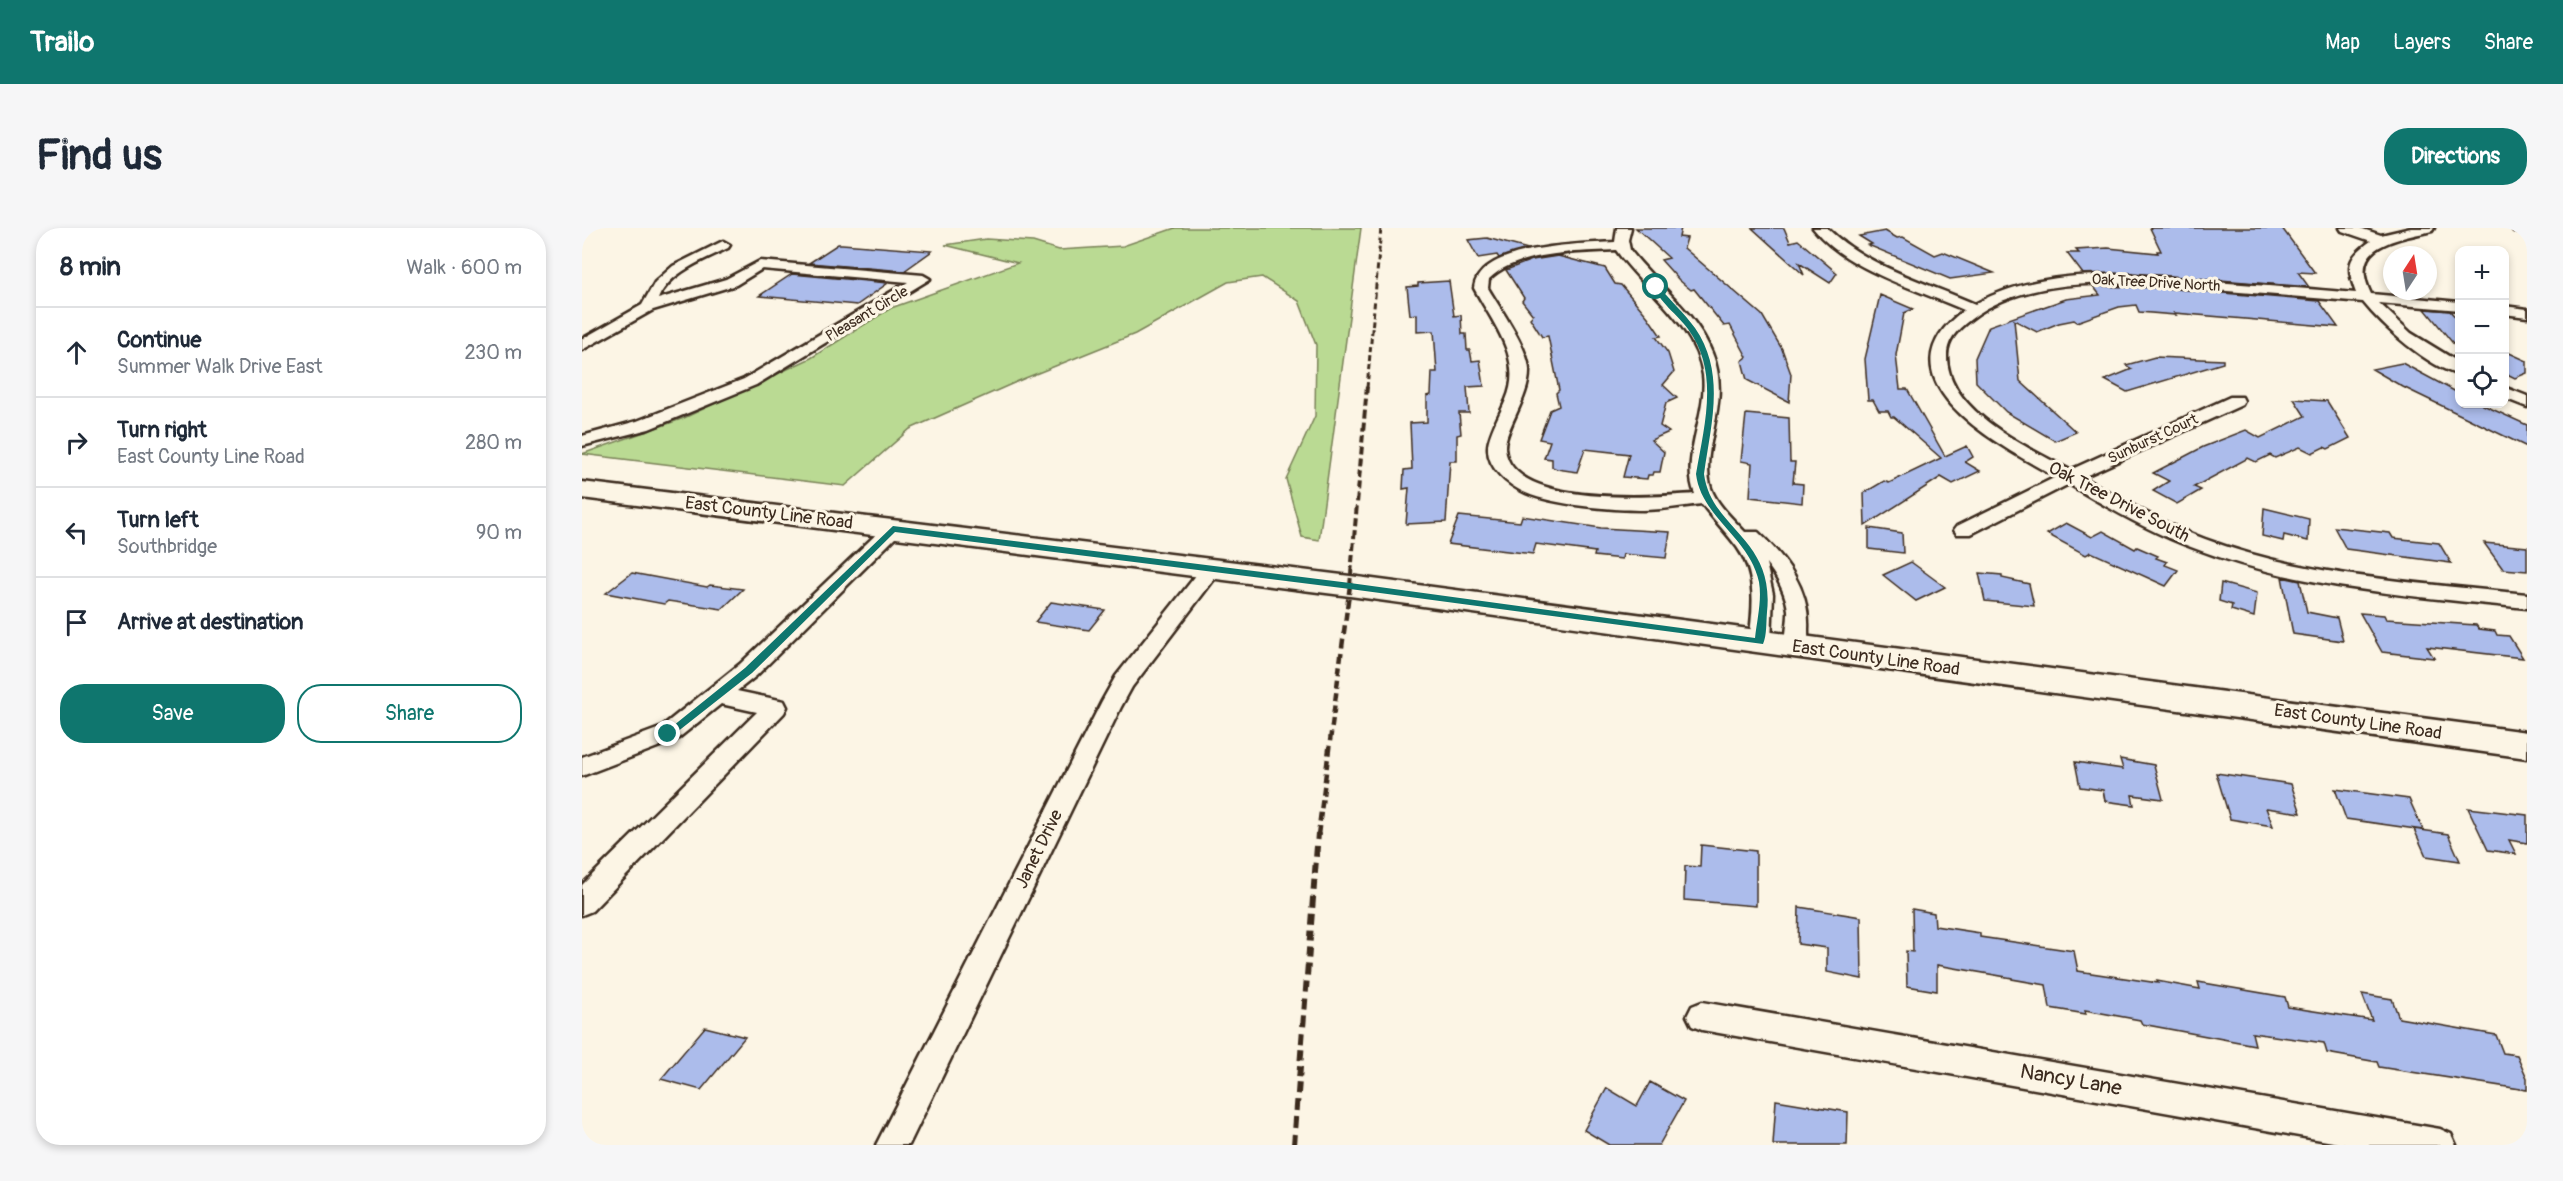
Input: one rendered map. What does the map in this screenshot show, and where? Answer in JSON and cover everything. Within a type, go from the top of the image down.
[{"type":"main road","name":"East County Line Road","points":[[594,491],[1212,569],[2527,745]]},
{"type":"street","points":[[1624,228],[1621,246],[1629,259],[1684,318],[1705,355],[1712,388],[1711,410],[1700,474],[1707,498],[1748,548],[1758,565],[1763,582],[1764,599],[1760,642]]},
{"type":"street","points":[[1820,228],[1834,242],[1858,257],[1975,309]]},
{"type":"street","points":[[2347,228],[2381,240]]},
{"type":"street","points":[[2427,228],[2381,240],[2362,253],[2356,262],[2356,279],[2365,298],[2405,337],[2455,367]]},
{"type":"street","points":[[2519,228],[2527,229]]},
{"type":"street","points":[[582,345],[648,307],[651,294],[668,276],[723,245]]},
{"type":"street","points":[[1621,246],[1518,258],[1492,267],[1482,278],[1481,288],[1520,360],[1519,388],[1496,449],[1503,468],[1517,481],[1532,489],[1554,495],[1632,504],[1670,503],[1707,498],[1775,561],[1793,592],[1798,610],[1797,647]]},
{"type":"street","name":"Pleasant Circle","points":[[582,441],[643,425],[750,382],[923,279],[760,265],[731,282],[648,307]]},
{"type":"street","name":"Oak Tree Drive North","points":[[1938,354],[1949,330],[1975,309],[2036,287],[2100,279],[2137,279],[2455,306]]},
{"type":"street","points":[[2509,311],[2527,313]]},
{"type":"street","name":"Oak Tree Drive South","points":[[1938,354],[1942,378],[1963,408],[1994,434],[2174,533],[2257,562],[2324,577],[2527,601]]},
{"type":"street","points":[[2509,394],[2527,402]]},
{"type":"street","name":"Sunburst Court","points":[[1964,530],[2069,477],[2236,401]]},
{"type":"street","points":[[582,767],[668,734],[748,670],[893,529]]},
{"type":"street","name":"Janet Drive","points":[[892,1145],[1110,707],[1125,682],[1212,569]]},
{"type":"street","points":[[582,903],[776,706],[717,695]]},
{"type":"street","name":"Nancy Lane","points":[[1702,1016],[2440,1145]]},
{"type":"green space","points":[[1175,228],[1361,228],[1319,540],[1302,537],[1286,479],[1315,416],[1316,345],[1299,301],[1262,277],[1228,282],[1135,334],[1023,379],[910,429],[845,486],[582,454],[684,418],[811,358],[891,308],[1018,263],[945,245],[986,239],[1033,242],[1059,250],[1123,246]]},
{"type":"building","points":[[1636,228],[1681,228],[1679,237],[1687,238],[1684,248],[1762,315],[1782,349],[1791,374],[1789,402],[1747,380],[1742,361],[1747,357],[1730,325],[1724,326],[1694,289],[1691,290],[1679,280],[1661,260],[1669,258]]},
{"type":"building","points":[[1752,228],[1784,228],[1790,242],[1798,240],[1837,273],[1830,283],[1799,263],[1804,275]]},
{"type":"building","points":[[2150,228],[2282,228],[2315,273],[2298,272],[2309,287],[2132,273],[2083,274],[2067,253],[2079,253],[2076,250],[2108,248],[2158,253],[2157,251],[2161,251]]},
{"type":"building","points":[[1885,231],[1897,238],[1903,237],[1935,255],[1943,252],[1994,273],[1950,279],[1868,245],[1872,244],[1859,236]]},
{"type":"building","points":[[1487,238],[1528,249],[1499,258],[1497,255],[1478,258],[1468,240]]},
{"type":"building","points":[[838,244],[932,251],[904,271],[809,263]]},
{"type":"building","points":[[1558,256],[1605,268],[1615,284],[1621,285],[1648,317],[1661,336],[1656,337],[1668,353],[1674,372],[1663,385],[1677,398],[1666,403],[1660,426],[1669,432],[1651,440],[1664,452],[1660,472],[1648,475],[1647,479],[1623,477],[1629,454],[1585,449],[1577,472],[1552,467],[1552,459],[1544,458],[1550,441],[1539,439],[1550,410],[1559,406],[1556,393],[1559,390],[1548,336],[1542,337],[1530,318],[1533,315],[1522,301],[1524,298],[1506,270],[1532,260]]},
{"type":"building","points":[[792,274],[888,283],[857,305],[759,296]]},
{"type":"building","points":[[1449,281],[1454,316],[1461,315],[1462,334],[1466,334],[1467,350],[1470,350],[1472,361],[1480,360],[1484,386],[1467,387],[1469,413],[1459,413],[1461,434],[1457,435],[1457,461],[1450,461],[1446,522],[1406,524],[1409,488],[1403,489],[1404,470],[1412,469],[1410,423],[1427,422],[1427,396],[1431,395],[1432,372],[1437,372],[1434,331],[1417,332],[1417,314],[1410,315],[1407,287],[1418,286],[1418,283]]},
{"type":"building","points":[[2093,286],[2163,288],[2319,301],[2338,327],[2139,312],[2136,305],[2119,307],[2077,322],[2074,320],[2059,323],[2037,332],[2014,320],[2020,381],[2076,432],[2055,441],[2006,412],[1976,382],[1975,358],[1989,326],[2066,299],[2100,295]]},
{"type":"building","points":[[1880,295],[1913,309],[1904,313],[1896,355],[1900,389],[1907,389],[1945,456],[1967,446],[1973,457],[1965,462],[1980,471],[1953,484],[1941,477],[1865,526],[1864,493],[1884,481],[1889,483],[1941,458],[1894,417],[1891,417],[1888,411],[1879,411],[1873,400],[1868,400],[1865,359]]},
{"type":"building","points":[[2425,309],[2450,311],[2455,316],[2455,346]]},
{"type":"building","points":[[2509,353],[2527,361],[2527,373],[2515,378],[2509,375]]},
{"type":"building","points":[[2155,357],[2223,360],[2223,363],[2127,392],[2105,380],[2132,369],[2126,365]]},
{"type":"building","points":[[2402,363],[2455,391],[2455,408],[2490,408],[2527,425],[2527,447],[2403,387],[2372,369]]},
{"type":"building","points":[[2294,399],[2327,401],[2350,438],[2328,449],[2324,447],[2312,453],[2300,447],[2275,458],[2270,455],[2256,462],[2248,458],[2194,487],[2201,490],[2177,504],[2153,491],[2169,481],[2153,473],[2203,447],[2246,430],[2260,438],[2305,416]]},
{"type":"building","points":[[1746,414],[1789,418],[1790,462],[1795,462],[1793,483],[1803,484],[1802,503],[1750,497],[1752,463],[1741,461]]},
{"type":"building","points":[[2264,508],[2309,519],[2308,541],[2284,535],[2283,541],[2262,536]]},
{"type":"building","points":[[1459,516],[1520,522],[1522,516],[1601,528],[1670,532],[1666,558],[1623,554],[1622,559],[1594,556],[1595,552],[1536,544],[1533,554],[1448,544]]},
{"type":"building","points":[[2066,523],[2092,537],[2103,531],[2135,549],[2137,547],[2158,556],[2156,558],[2167,562],[2165,565],[2178,570],[2166,586],[2091,552],[2086,555],[2047,534]]},
{"type":"building","points":[[2334,527],[2390,533],[2393,538],[2439,543],[2451,563],[2346,549]]},
{"type":"building","points":[[1869,528],[1902,533],[1903,553],[1869,549]]},
{"type":"building","points":[[2484,543],[2527,547],[2527,571],[2503,569]]},
{"type":"building","points":[[1911,562],[1945,587],[1916,601],[1883,575]]},
{"type":"building","points":[[632,573],[707,587],[710,585],[743,589],[722,609],[668,601],[664,604],[606,593]]},
{"type":"building","points":[[1979,573],[2002,575],[2002,578],[2029,584],[2034,606],[1985,601]]},
{"type":"building","points":[[2282,577],[2300,581],[2307,612],[2337,618],[2343,641],[2293,634]]},
{"type":"building","points":[[2221,583],[2257,593],[2254,617],[2231,610],[2232,605],[2219,601]]},
{"type":"building","points":[[1051,602],[1105,610],[1089,630],[1035,622]]},
{"type":"building","points":[[2360,613],[2384,615],[2386,619],[2476,625],[2479,629],[2495,631],[2497,635],[2509,636],[2523,658],[2427,647],[2434,658],[2382,652]]},
{"type":"building","points":[[2120,759],[2154,765],[2163,799],[2132,795],[2134,805],[2105,801],[2103,790],[2080,787],[2075,762],[2123,769]]},
{"type":"building","points":[[2216,773],[2291,784],[2301,813],[2266,808],[2273,826],[2230,819]]},
{"type":"building","points":[[2335,789],[2409,799],[2423,830],[2346,819]]},
{"type":"building","points":[[2468,808],[2527,815],[2527,843],[2509,840],[2516,854],[2488,850]]},
{"type":"building","points":[[2414,829],[2448,834],[2460,861],[2426,856]]},
{"type":"building","points":[[1701,845],[1756,851],[1756,906],[1684,900],[1685,866],[1700,867]]},
{"type":"building","points":[[1799,907],[1861,917],[1862,979],[1827,972],[1827,948],[1798,944]]},
{"type":"building","points":[[1912,909],[1934,913],[1935,926],[1980,933],[1980,937],[2074,951],[2078,971],[2200,989],[2198,982],[2285,997],[2288,1007],[2372,1020],[2362,994],[2392,999],[2399,1018],[2496,1035],[2503,1053],[2517,1055],[2527,1078],[2527,1090],[2379,1067],[2377,1062],[2327,1053],[2324,1043],[2252,1033],[2255,1045],[2142,1024],[2140,1020],[2085,1010],[2086,1014],[2050,1008],[2046,985],[1937,965],[1937,991],[1907,986],[1906,951],[1913,952]]},
{"type":"building","points":[[705,1027],[745,1037],[701,1090],[661,1079]]},
{"type":"building","points":[[1650,1082],[1684,1101],[1659,1145],[1609,1145],[1584,1130],[1607,1088],[1637,1106]]},
{"type":"building","points":[[1776,1100],[1848,1112],[1847,1145],[1773,1145]]},
{"type":"railway","points":[[1367,388],[1381,228]]},
{"type":"railway","points":[[1350,586],[1367,386]]},
{"type":"railway","points":[[1318,835],[1350,585]]},
{"type":"railway","points":[[1294,1145],[1318,833]]},
{"type":"route","points":[[668,734],[748,670],[893,529],[1350,586],[1760,642],[1764,599],[1763,582],[1758,565],[1748,548],[1707,498],[1702,486],[1700,474],[1712,397],[1709,367],[1692,328],[1656,287]]}]
